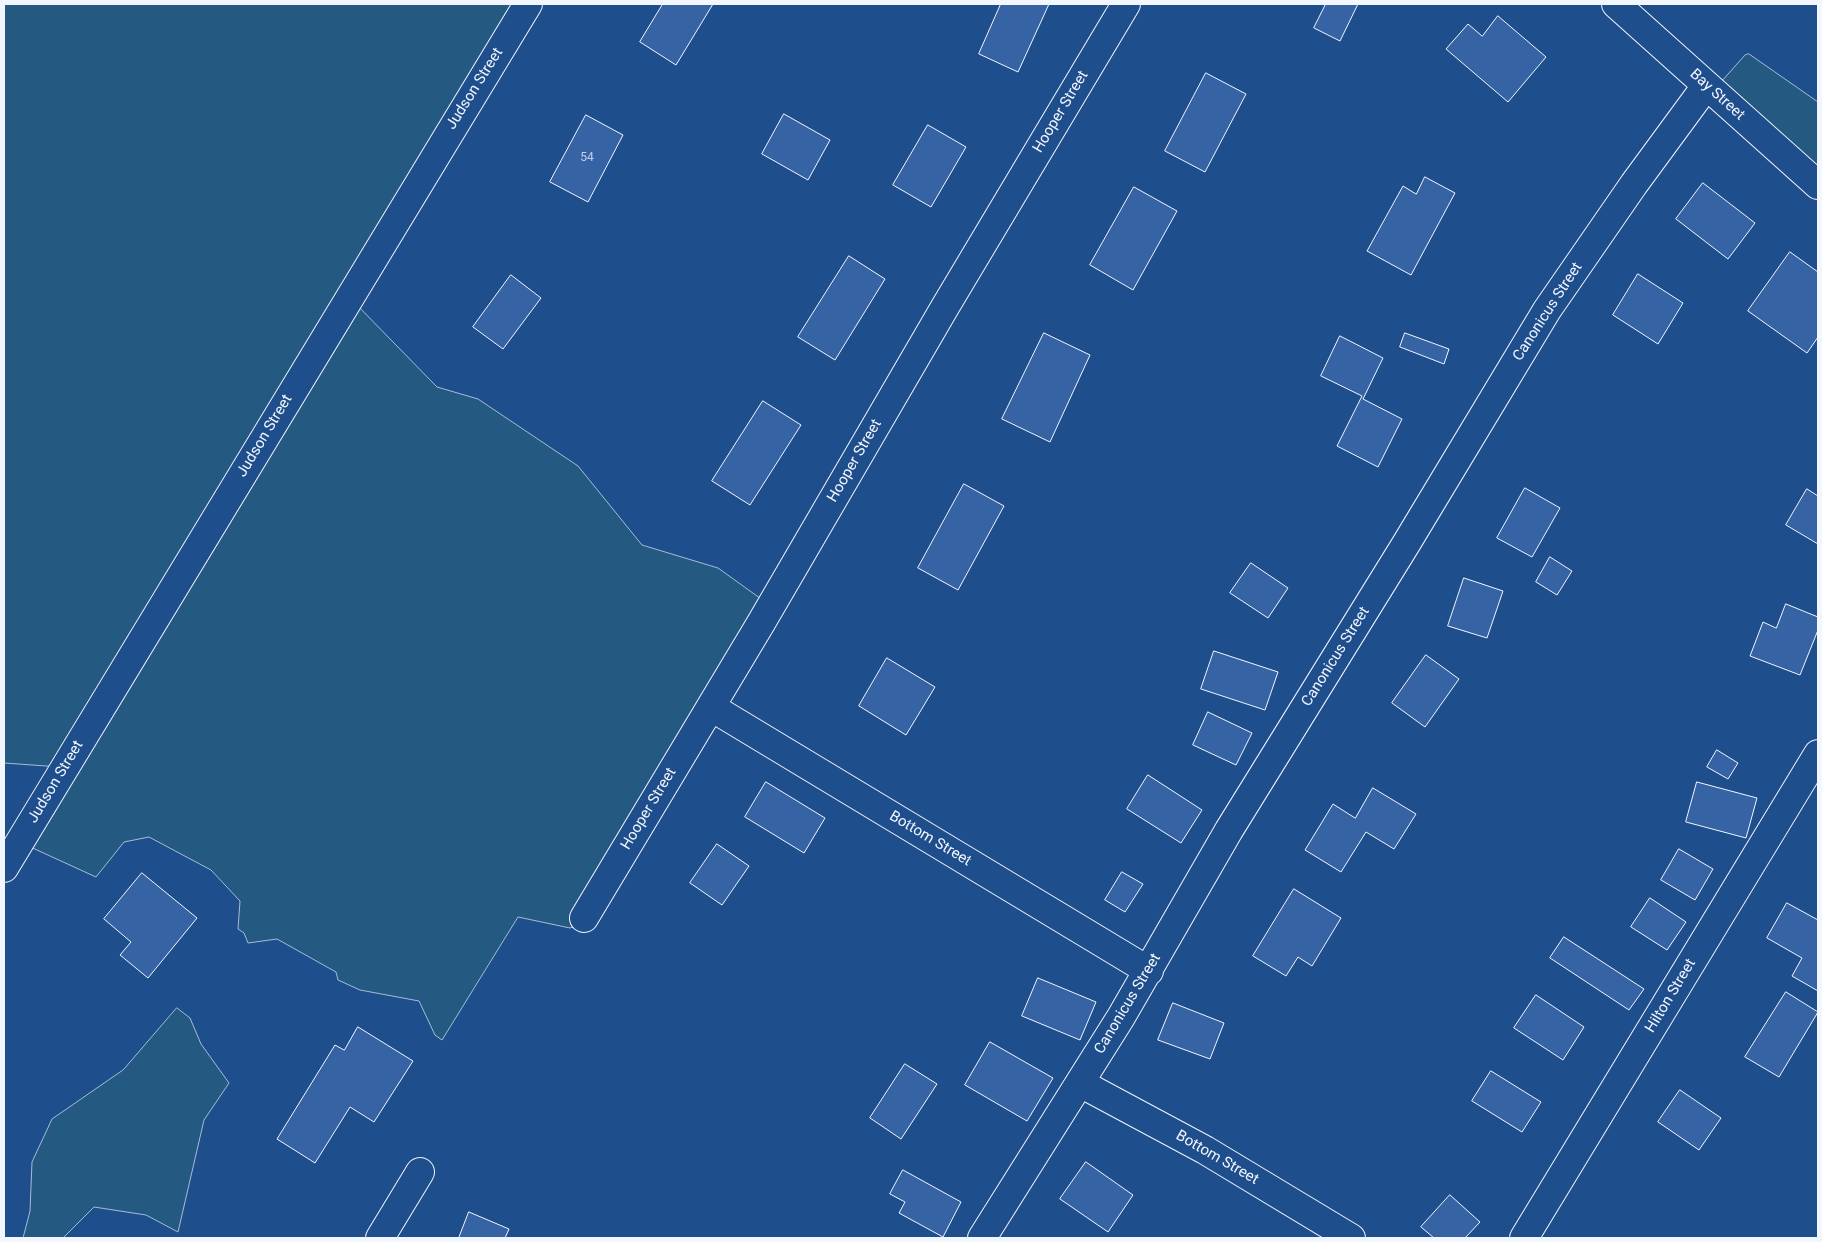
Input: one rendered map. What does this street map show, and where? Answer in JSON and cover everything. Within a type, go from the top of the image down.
[{"type":"street","name":"Judson Street","points":[[4,868],[528,4]]},
{"type":"street","name":"Hooper Street","points":[[584,918],[766,615],[945,306],[1126,4]]},
{"type":"street","name":"Bay Street","points":[[1616,4],[1818,185]]},
{"type":"street","name":"Canonicus Street","points":[[982,1238],[1149,971],[1229,830],[1401,553],[1547,310],[1634,184],[1706,86]]},
{"type":"street","name":"Bottom Street","points":[[711,707],[1149,971]]},
{"type":"street","name":"Hilton Street","points":[[1524,1238],[1818,754]]},
{"type":"street","name":"Bottom Street","points":[[1080,1082],[1205,1150],[1351,1238]]},
{"type":"street","points":[[380,1238],[420,1172]]},
{"type":"shaded area","points":[[4,4],[533,4],[353,301],[437,387],[478,399],[578,466],[642,545],[718,568],[764,601],[580,925],[570,928],[518,917],[442,1040],[435,1035],[419,1001],[360,990],[338,980],[336,972],[277,939],[248,943],[244,933],[238,929],[240,901],[211,870],[149,837],[124,842],[96,877],[26,845],[60,767],[4,763]]},
{"type":"shaded area","points":[[1749,54],[1818,102],[1818,184],[1713,91],[1745,55]]},
{"type":"shaded area","points":[[177,1008],[190,1018],[201,1044],[229,1083],[204,1120],[178,1232],[146,1215],[94,1207],[63,1238],[23,1238],[30,1211],[32,1162],[52,1119],[123,1070]]},
{"type":"building","points":[[663,4],[713,4],[676,65],[640,42]]},
{"type":"building","points":[[1001,4],[1049,4],[1018,72],[979,54]]},
{"type":"building","points":[[1326,4],[1358,4],[1340,41],[1314,28]]},
{"type":"building","points":[[1498,16],[1546,57],[1508,102],[1446,49],[1468,24],[1482,36]]},
{"type":"building","points":[[1206,73],[1246,94],[1205,172],[1165,151]]},
{"type":"building","points":[[784,114],[830,140],[808,180],[762,154]]},
{"type":"building","points":[[586,115],[623,135],[588,202],[550,182]]},
{"type":"building","points":[[928,125],[966,147],[931,207],[893,185]]},
{"type":"building","points":[[1425,177],[1455,193],[1411,275],[1367,251],[1403,186],[1416,194]]},
{"type":"building","points":[[1703,183],[1755,223],[1728,259],[1676,219]]},
{"type":"building","points":[[1134,187],[1177,211],[1133,290],[1090,265]]},
{"type":"building","points":[[1790,252],[1818,272],[1818,337],[1807,353],[1748,311]]},
{"type":"building","points":[[849,256],[885,279],[835,360],[798,337]]},
{"type":"building","points":[[1638,274],[1683,303],[1658,344],[1613,315]]},
{"type":"building","points":[[511,275],[541,298],[503,349],[473,327]]},
{"type":"building","points":[[1044,333],[1090,355],[1050,442],[1002,419]]},
{"type":"building","points":[[1405,333],[1449,349],[1444,364],[1400,347]]},
{"type":"building","points":[[1340,336],[1383,358],[1363,399],[1402,419],[1378,467],[1337,446],[1362,396],[1321,376]]},
{"type":"building","points":[[763,401],[801,425],[750,505],[712,481]]},
{"type":"building","points":[[964,484],[1004,506],[958,590],[918,568]]},
{"type":"building","points":[[1525,488],[1560,508],[1532,557],[1497,538]]},
{"type":"building","points":[[1807,489],[1818,496],[1818,544],[1786,525]]},
{"type":"building","points":[[1550,557],[1572,571],[1557,595],[1536,582]]},
{"type":"building","points":[[1251,563],[1288,588],[1268,618],[1230,593]]},
{"type":"building","points":[[1464,578],[1503,591],[1487,638],[1448,626]]},
{"type":"building","points":[[1786,604],[1818,617],[1818,630],[1800,675],[1750,656],[1763,622],[1776,628]]},
{"type":"building","points":[[1214,651],[1278,672],[1265,710],[1201,689]]},
{"type":"building","points":[[1426,655],[1459,679],[1425,727],[1392,703]]},
{"type":"building","points":[[887,658],[935,687],[906,735],[859,706]]},
{"type":"building","points":[[1208,712],[1252,733],[1236,765],[1193,745]]},
{"type":"building","points":[[1717,750],[1738,763],[1728,779],[1707,767]]},
{"type":"building","points":[[1148,775],[1202,810],[1181,843],[1127,809]]},
{"type":"building","points":[[766,782],[825,818],[804,853],[745,817]]},
{"type":"building","points":[[1697,782],[1757,798],[1746,838],[1686,822]]},
{"type":"building","points":[[1373,788],[1416,814],[1394,849],[1366,832],[1341,872],[1305,850],[1333,804],[1355,818]]},
{"type":"building","points":[[717,844],[749,866],[722,905],[690,883]]},
{"type":"building","points":[[1679,849],[1713,869],[1695,900],[1661,880]]},
{"type":"building","points":[[1122,872],[1143,884],[1125,912],[1105,900]]},
{"type":"building","points":[[142,873],[197,918],[148,978],[120,955],[131,942],[104,919]]},
{"type":"building","points":[[1294,889],[1341,918],[1312,966],[1298,957],[1286,976],[1253,956]]},
{"type":"building","points":[[1650,898],[1686,922],[1667,950],[1631,927]]},
{"type":"building","points":[[1787,903],[1818,920],[1818,991],[1792,976],[1802,958],[1767,938]]},
{"type":"building","points":[[1564,937],[1644,989],[1629,1010],[1550,958]]},
{"type":"building","points":[[1038,978],[1096,1002],[1080,1040],[1022,1016]]},
{"type":"building","points":[[1786,992],[1818,1012],[1779,1077],[1745,1057]]},
{"type":"building","points":[[1536,995],[1584,1027],[1563,1060],[1514,1028]]},
{"type":"building","points":[[1173,1003],[1224,1023],[1210,1059],[1158,1040]]},
{"type":"building","points":[[358,1027],[413,1061],[374,1122],[350,1107],[315,1163],[277,1139],[335,1045],[344,1050]]},
{"type":"building","points":[[990,1042],[1053,1078],[1027,1121],[965,1085]]},
{"type":"building","points":[[905,1064],[937,1084],[901,1139],[870,1118]]},
{"type":"building","points":[[1491,1071],[1541,1102],[1522,1132],[1472,1101]]},
{"type":"building","points":[[1680,1090],[1721,1118],[1699,1150],[1658,1122]]},
{"type":"building","points":[[1086,1162],[1133,1195],[1108,1232],[1060,1199]]},
{"type":"building","points":[[903,1170],[961,1202],[943,1237],[899,1213],[905,1202],[890,1194]]},
{"type":"building","points":[[1450,1195],[1480,1222],[1465,1238],[1434,1238],[1421,1227]]},
{"type":"building","points":[[469,1212],[509,1229],[505,1238],[459,1238]]}]
